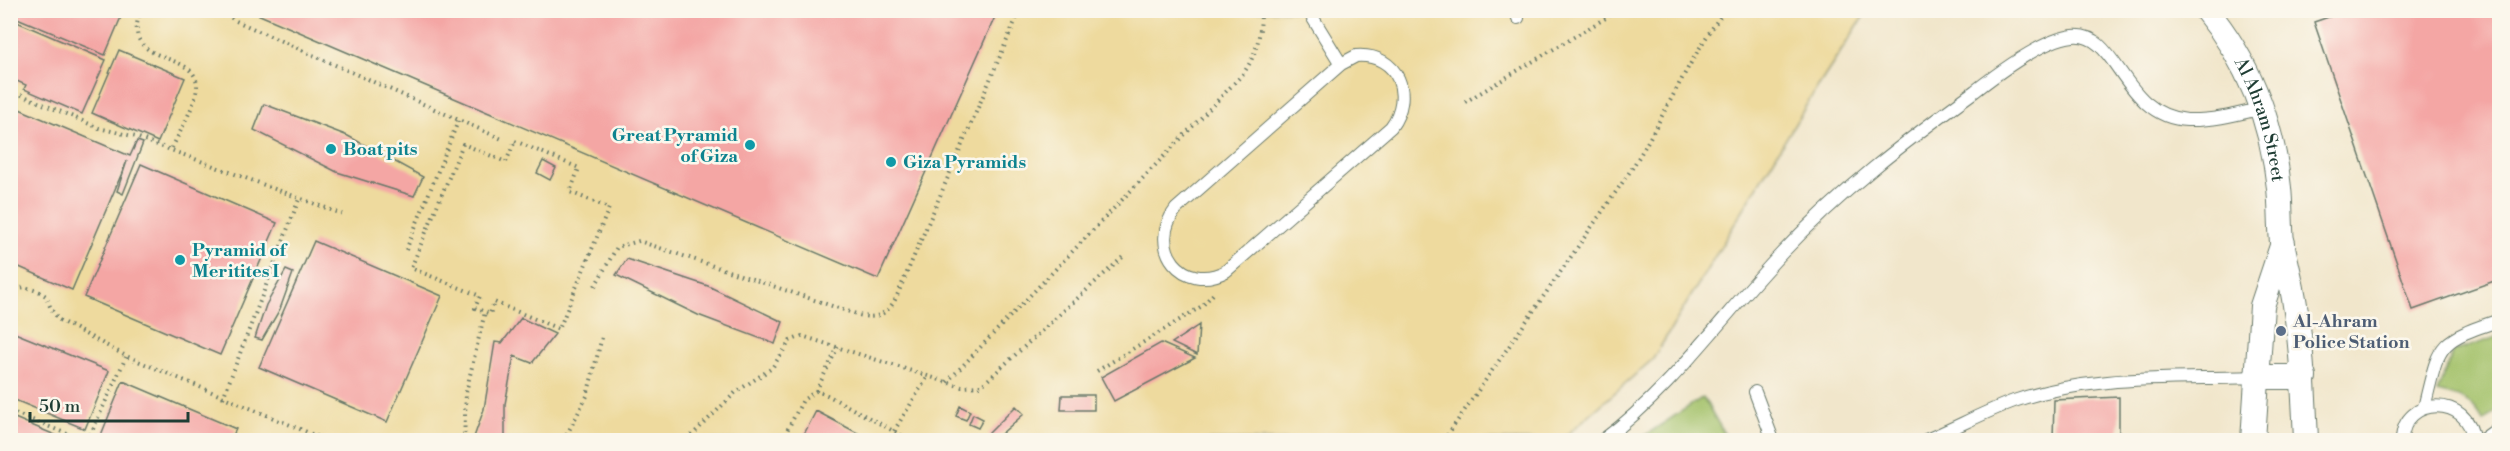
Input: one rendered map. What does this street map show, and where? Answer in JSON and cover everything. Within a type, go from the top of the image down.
[{"type":"street","name":"Al Ahram Street","points":[[2206,10],[2243,63],[2263,108],[2275,161],[2283,243],[2295,306],[2304,377],[2306,441]]},
{"type":"street","name":"Al Ahram Street","points":[[2253,441],[2262,306],[2283,243]]},
{"type":"street","points":[[2256,377],[2304,377]]},
{"type":"lane","points":[[1308,10],[1341,64]]},
{"type":"lane","points":[[1603,441],[1655,395],[1749,288],[1819,216],[1926,126],[1994,76],[2037,50],[2072,36],[2085,36],[2097,42],[2106,50],[2134,93],[2157,111],[2171,117],[2186,120],[2227,117],[2263,108]]},
{"type":"lane","points":[[1356,56],[1365,56],[1384,62],[1393,70],[1402,91],[1403,103],[1396,120],[1226,271],[1215,277],[1202,279],[1190,276],[1179,268],[1168,254],[1164,242],[1169,219],[1341,64],[1356,56]]},
{"type":"lane","points":[[2424,408],[2436,362],[2446,343],[2465,332],[2499,320]]},
{"type":"lane","points":[[1926,441],[2014,401],[2061,390],[2108,381],[2256,377]]},
{"type":"lane","points":[[1755,392],[1773,441]]},
{"type":"lane","points":[[2402,441],[2410,418],[2424,408],[2443,405],[2461,413],[2471,428],[2473,441]]},
{"type":"lane","points":[[2481,441],[2499,427]]},
{"type":"path","points":[[141,10],[137,28],[141,42],[152,53],[189,68],[197,83],[196,94],[171,150]]},
{"type":"path","points":[[222,10],[234,20],[504,140]]},
{"type":"path","points":[[596,286],[617,247],[639,241],[859,315],[877,317],[885,313],[896,298],[1020,10]]},
{"type":"path","points":[[947,382],[1243,74],[1256,51],[1260,37],[1261,10]]},
{"type":"path","points":[[1465,102],[1619,10]]},
{"type":"path","points":[[1444,441],[1629,173],[1649,142],[1703,42],[1725,10]]},
{"type":"path","points":[[10,90],[99,128],[128,134],[342,214]]},
{"type":"path","points":[[406,250],[459,119]]},
{"type":"path","points":[[515,141],[579,168],[570,192],[609,208],[559,329],[494,302],[490,314],[485,312],[476,308],[480,296],[411,268],[463,144],[506,162],[515,141]]},
{"type":"path","points":[[223,398],[299,199]]},
{"type":"path","points":[[687,441],[736,392],[772,368],[790,340],[808,336],[968,388],[988,382],[1124,256]]},
{"type":"path","points":[[1097,371],[1202,306],[1211,297],[1226,271]]},
{"type":"path","points":[[10,290],[25,287],[43,294],[59,320],[126,356],[326,441]]},
{"type":"path","points":[[464,441],[466,392],[485,312]]},
{"type":"path","points":[[564,441],[587,396],[603,338]]},
{"type":"path","points":[[782,441],[803,400],[816,391],[838,347]]},
{"type":"path","points":[[88,441],[126,356]]},
{"type":"path","points":[[894,431],[928,376]]},
{"type":"path","points":[[816,391],[910,441]]},
{"type":"path","points":[[10,411],[82,441]]},
{"type":"green space","points":[[2499,336],[2499,408],[2483,421],[2474,408],[2464,400],[2437,392],[2453,352]]},
{"type":"green space","points":[[1703,397],[1728,440],[1638,440]]},
{"type":"sand","name":"Giza Pyramids","points":[[10,11],[1867,11],[1810,99],[1653,359],[1561,440],[11,440]]},
{"type":"building","points":[[10,10],[124,10],[105,55],[10,15]]},
{"type":"building","name":"Great Pyramid of Giza","points":[[248,10],[998,10],[878,279]]},
{"type":"building","points":[[2349,10],[2500,10],[2500,279],[2413,310],[2314,22]]},
{"type":"building","points":[[10,19],[106,60],[82,114],[24,89],[26,85],[10,78]]},
{"type":"building","points":[[119,50],[185,78],[158,142],[92,113]]},
{"type":"building","name":"Boat pits","points":[[264,104],[348,136],[423,177],[414,196],[337,172],[254,130]]},
{"type":"building","points":[[10,105],[130,156],[137,141],[143,143],[123,194],[117,191],[127,161],[72,290],[10,263]]},
{"type":"building","points":[[543,161],[556,168],[550,180],[537,173]]},
{"type":"building","name":"Pyramid of Meritites I","points":[[141,164],[277,223],[220,355],[84,297]]},
{"type":"building","points":[[314,241],[442,296],[387,422],[259,367]]},
{"type":"building","points":[[627,259],[708,286],[783,322],[775,344],[698,315],[616,275]]},
{"type":"building","points":[[286,270],[293,273],[280,309],[262,340],[255,338],[266,305]]},
{"type":"building","points":[[521,318],[555,334],[532,363],[514,356],[505,404],[505,440],[473,440],[484,409],[495,342],[502,343]]},
{"type":"building","points":[[1199,325],[1197,355],[1172,343]]},
{"type":"building","points":[[10,331],[109,371],[85,429],[10,398]]},
{"type":"building","points":[[1161,343],[1195,358],[1114,401],[1101,377]]},
{"type":"building","points":[[123,381],[236,429],[231,440],[114,440],[101,435]]},
{"type":"building","points":[[1062,395],[1094,395],[1094,410],[1061,410]]},
{"type":"building","points":[[2119,397],[2119,439],[2053,440],[2054,400]]},
{"type":"building","points":[[960,406],[970,411],[966,420],[956,416]]},
{"type":"building","points":[[1016,406],[1024,414],[994,440],[988,434]]},
{"type":"building","points":[[816,411],[869,439],[801,440]]},
{"type":"building","points":[[973,414],[983,419],[978,428],[969,424]]},
{"type":"building","points":[[10,416],[67,440],[10,440]]},
{"type":"place","name":"Great Pyramid of Giza","points":[[750,145]]},
{"type":"place","name":"Boat pits","points":[[331,149]]},
{"type":"place","name":"Giza Pyramids","points":[[891,162]]},
{"type":"place","name":"Pyramid of Meritites I","points":[[180,260]]},
{"type":"place","name":"Al-Ahram Police Station","points":[[2281,331]]}]
